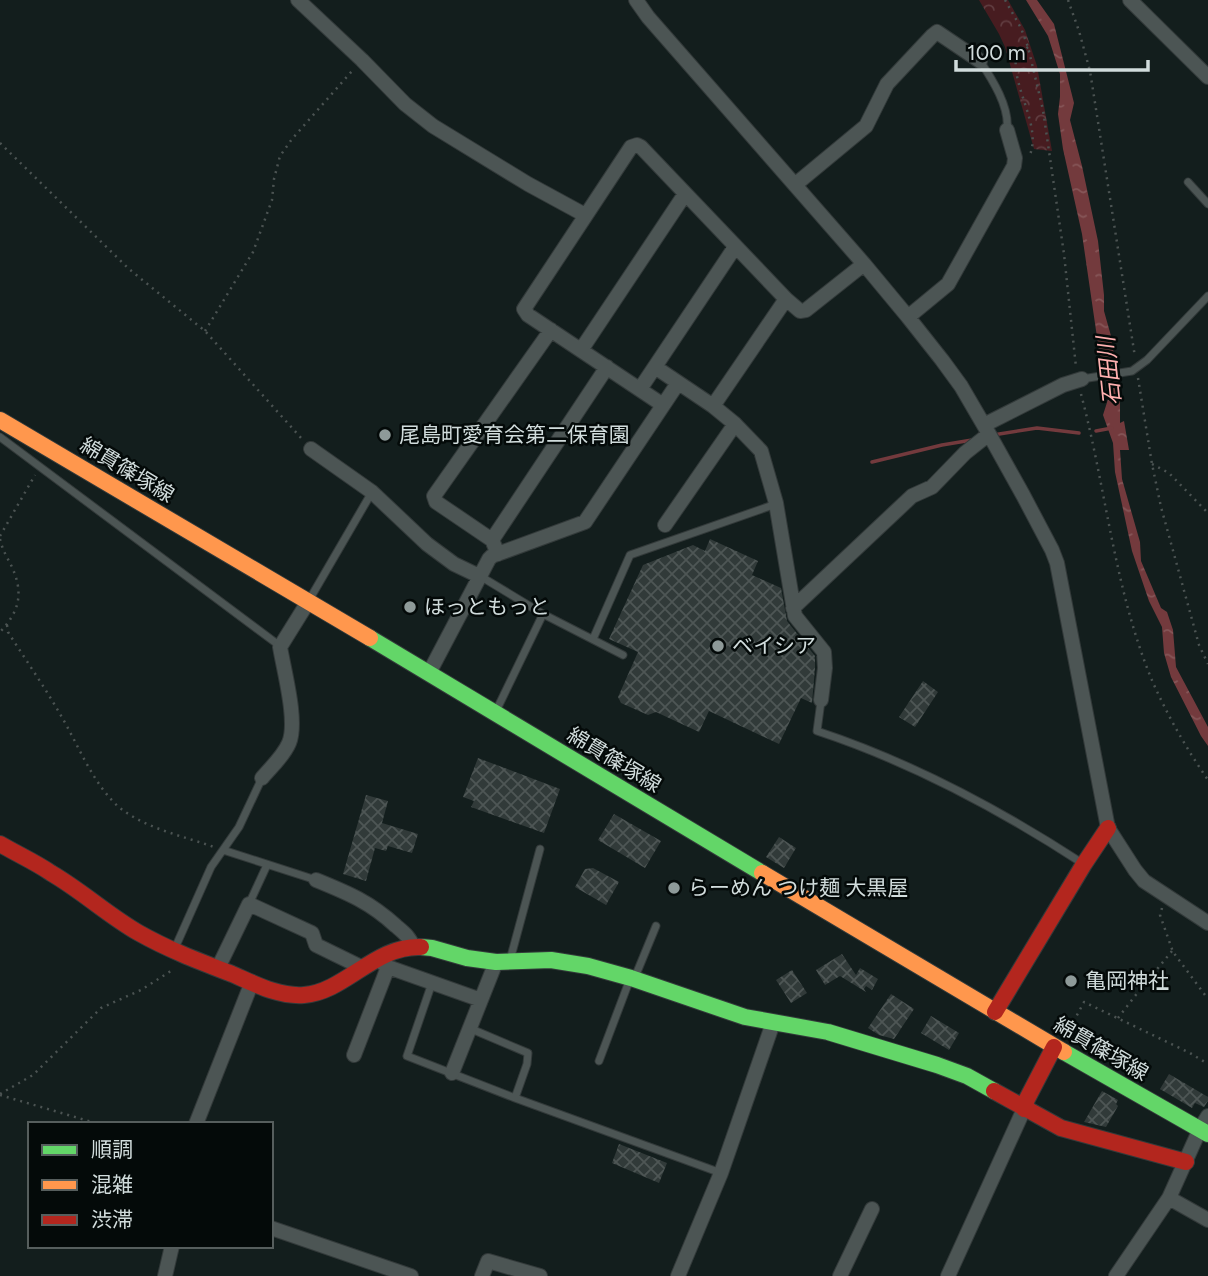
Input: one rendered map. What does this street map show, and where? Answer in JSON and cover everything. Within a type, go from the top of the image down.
[{"type":"street","points":[[298,0],[314,6],[405,104],[433,126],[585,215]]},
{"type":"street","points":[[636,0],[864,264],[961,386],[1023,495],[1057,563],[1108,828],[1144,881],[1208,923]]},
{"type":"street","points":[[1130,0],[1206,71]]},
{"type":"street","points":[[796,184],[866,126],[887,85],[937,32],[980,61]]},
{"type":"street","points":[[908,317],[948,284],[1014,166],[1015,158],[1007,130]]},
{"type":"street","points":[[663,405],[525,312],[525,305],[634,145],[641,147],[796,310],[806,310],[864,264]]},
{"type":"street","points":[[581,350],[685,194]]},
{"type":"street","points":[[640,389],[735,247]]},
{"type":"street","points":[[713,405],[786,299]]},
{"type":"street","points":[[498,554],[492,540],[436,502],[434,496],[551,330]]},
{"type":"street","points":[[492,540],[607,367]]},
{"type":"street","points":[[654,367],[713,405],[761,451],[776,503],[795,616],[824,652],[821,700]]},
{"type":"street","points":[[793,608],[912,496],[932,487],[986,430],[1063,384],[1081,378]]},
{"type":"street","points":[[429,673],[489,559],[585,522],[678,383]]},
{"type":"street","name":"綿貫篠塚線","points":[[0,420],[995,1012],[1059,1044],[1205,1127]]},
{"type":"street","points":[[665,525],[735,424]]},
{"type":"street","points":[[311,449],[372,492],[427,544],[454,564],[479,576]]},
{"type":"street","points":[[262,778],[284,752],[292,734],[292,713],[280,647],[307,602]]},
{"type":"street","points":[[995,1012],[1108,828]]},
{"type":"street","points":[[0,844],[52,873],[137,932],[181,953],[289,995],[305,995],[328,988],[376,965],[398,950],[413,947],[432,948],[467,958],[503,962],[551,960],[588,966],[719,1009],[773,1023],[828,1032],[953,1070],[1061,1128],[1186,1162]]},
{"type":"street","points":[[316,880],[352,894],[372,906],[407,935],[413,947]]},
{"type":"street","points":[[218,968],[249,904],[312,933],[316,945],[481,1000]]},
{"type":"street","points":[[452,1073],[481,1000],[503,962]]},
{"type":"street","points":[[354,1055],[376,965]]},
{"type":"street","points":[[197,1122],[251,982]]},
{"type":"street","points":[[678,1276],[721,1173],[773,1023]]},
{"type":"street","points":[[947,1276],[1027,1099],[1059,1044]]},
{"type":"street","points":[[1116,1276],[1169,1198],[1205,1127]]},
{"type":"street","points":[[1169,1198],[1208,1220]]},
{"type":"street","points":[[840,1276],[872,1209]]},
{"type":"street","points":[[273,1228],[411,1276]]},
{"type":"street","points":[[165,1276],[172,1248]]},
{"type":"street","points":[[482,1276],[488,1261],[540,1276]]},
{"type":"lane","points":[[980,61],[995,85],[1008,122],[1007,130]]},
{"type":"lane","points":[[1188,182],[1208,204]]},
{"type":"lane","points":[[1081,378],[1135,370],[1208,296]]},
{"type":"lane","points":[[0,437],[280,647]]},
{"type":"lane","points":[[307,602],[372,492]]},
{"type":"lane","points":[[593,639],[629,555],[776,503]]},
{"type":"lane","points":[[479,576],[543,614],[623,655]]},
{"type":"lane","points":[[495,713],[543,614]]},
{"type":"lane","points":[[821,700],[817,731],[902,763],[1015,821],[1084,864]]},
{"type":"lane","points":[[181,953],[211,867],[239,827],[262,778]]},
{"type":"lane","points":[[503,962],[540,849]]},
{"type":"lane","points":[[223,850],[316,880]]},
{"type":"lane","points":[[249,904],[267,865]]},
{"type":"lane","points":[[599,1061],[656,926]]},
{"type":"lane","points":[[432,983],[407,1056],[721,1173]]},
{"type":"lane","points":[[469,1028],[528,1053],[515,1098]]},
{"type":"path","points":[[1004,0],[1021,28],[1028,47],[1043,110],[1081,378],[1116,562],[1134,629],[1151,678],[1208,780]]},
{"type":"path","points":[[1068,0],[1090,71],[1135,370],[1161,507],[1195,633],[1208,664]]},
{"type":"path","points":[[1027,160],[1033,144],[1015,64],[1016,57],[1028,47]]},
{"type":"path","points":[[205,331],[253,252],[272,200],[280,156],[362,60]]},
{"type":"path","points":[[0,143],[129,270],[205,331],[311,449]]},
{"type":"path","points":[[1152,464],[1170,473],[1208,513]]},
{"type":"path","points":[[0,632],[7,625],[19,600],[18,585],[0,538],[40,468]]},
{"type":"path","points":[[7,625],[8,632],[60,713],[92,771],[105,792],[120,808],[147,824],[223,850]]},
{"type":"path","points":[[1165,895],[1160,915],[1172,951],[1208,999]]},
{"type":"path","points":[[1118,1018],[1172,951]]},
{"type":"path","points":[[0,1094],[33,1075],[101,1008],[141,990],[180,965],[181,953]]},
{"type":"path","points":[[1059,1044],[1084,1002],[1208,1064]]},
{"type":"path","points":[[0,1094],[92,1122]]},
{"type":"green space","points":[[979,0],[1008,0],[1025,30],[1037,66],[1052,151],[1034,149],[1005,47]]},
{"type":"water","name":"石田川","points":[[1026,0],[1037,0],[1054,24],[1074,103],[1070,120],[1098,241],[1104,311],[1120,392],[1120,423],[1124,421],[1129,450],[1120,450],[1122,479],[1140,542],[1141,561],[1161,608],[1167,612],[1173,630],[1176,667],[1208,727],[1208,746],[1171,677],[1164,653],[1162,627],[1149,601],[1132,551],[1115,472],[1113,443],[1103,415],[1110,393],[1099,351],[1082,234],[1063,149],[1058,114],[1060,74],[1048,36]]},
{"type":"building","name":"ベイシア","points":[[710,539],[758,561],[752,575],[781,588],[787,621],[815,656],[812,703],[801,698],[779,744],[709,711],[699,732],[656,712],[648,715],[621,703],[618,697],[638,652],[609,639],[643,565],[693,545],[705,551]]},
{"type":"building","points":[[923,681],[938,692],[915,727],[899,717]]},
{"type":"building","points":[[478,758],[560,789],[544,833],[471,807],[474,801],[463,797]]},
{"type":"building","points":[[366,795],[388,801],[382,823],[418,834],[412,853],[388,846],[386,851],[375,848],[366,881],[343,874]]},
{"type":"building","points":[[614,814],[661,841],[645,868],[598,840]]},
{"type":"building","points":[[779,837],[796,848],[784,868],[766,857]]},
{"type":"building","points":[[593,868],[619,882],[606,905],[575,887],[585,869]]},
{"type":"building","points":[[842,954],[856,975],[860,968],[878,979],[872,990],[866,986],[866,992],[840,976],[825,985],[816,970]]},
{"type":"building","points":[[792,970],[807,993],[791,1003],[776,980]]},
{"type":"building","points":[[891,994],[914,1009],[894,1039],[879,1035],[868,1028]]},
{"type":"building","points":[[931,1016],[959,1033],[949,1050],[921,1033]]},
{"type":"building","points":[[1169,1074],[1208,1097],[1204,1107],[1195,1103],[1192,1108],[1160,1089]]},
{"type":"building","points":[[1102,1091],[1118,1100],[1118,1106],[1106,1127],[1084,1122]]},
{"type":"building","points":[[619,1144],[667,1163],[659,1183],[612,1163]]},
{"type":"waterway","points":[[993,435],[1037,428],[1079,433]]},
{"type":"waterway","points":[[1096,431],[1112,428]]},
{"type":"waterway","points":[[872,462],[972,440]]},
{"type":"traffic: fast","points":[[370,638],[762,873]]},
{"type":"traffic: fast","points":[[421,947],[496,962],[551,960],[588,966],[745,1017],[828,1032],[937,1065],[967,1076],[994,1091]]},
{"type":"traffic: fast","points":[[1064,1052],[1208,1134]]},
{"type":"traffic: slow","points":[[0,420],[370,638]]},
{"type":"traffic: slow","points":[[762,873],[1064,1052]]},
{"type":"traffic: jam","points":[[995,1012],[1108,828]]},
{"type":"traffic: jam","points":[[0,844],[39,865],[150,939],[276,992],[295,995],[319,992],[389,953],[404,948],[421,947]]},
{"type":"traffic: jam","points":[[1024,1109],[1054,1047]]},
{"type":"traffic: jam","points":[[994,1091],[1061,1128],[1186,1162]]},
{"type":"place","name":"尾島町愛育会第二保育園","points":[[385,435]]},
{"type":"place","name":"ほっともっと","points":[[410,607]]},
{"type":"place","name":"ベイシア","points":[[718,646]]},
{"type":"place","name":"らーめん つけ麺 大黒屋","points":[[674,888]]},
{"type":"place","name":"亀岡神社","points":[[1071,981]]}]
